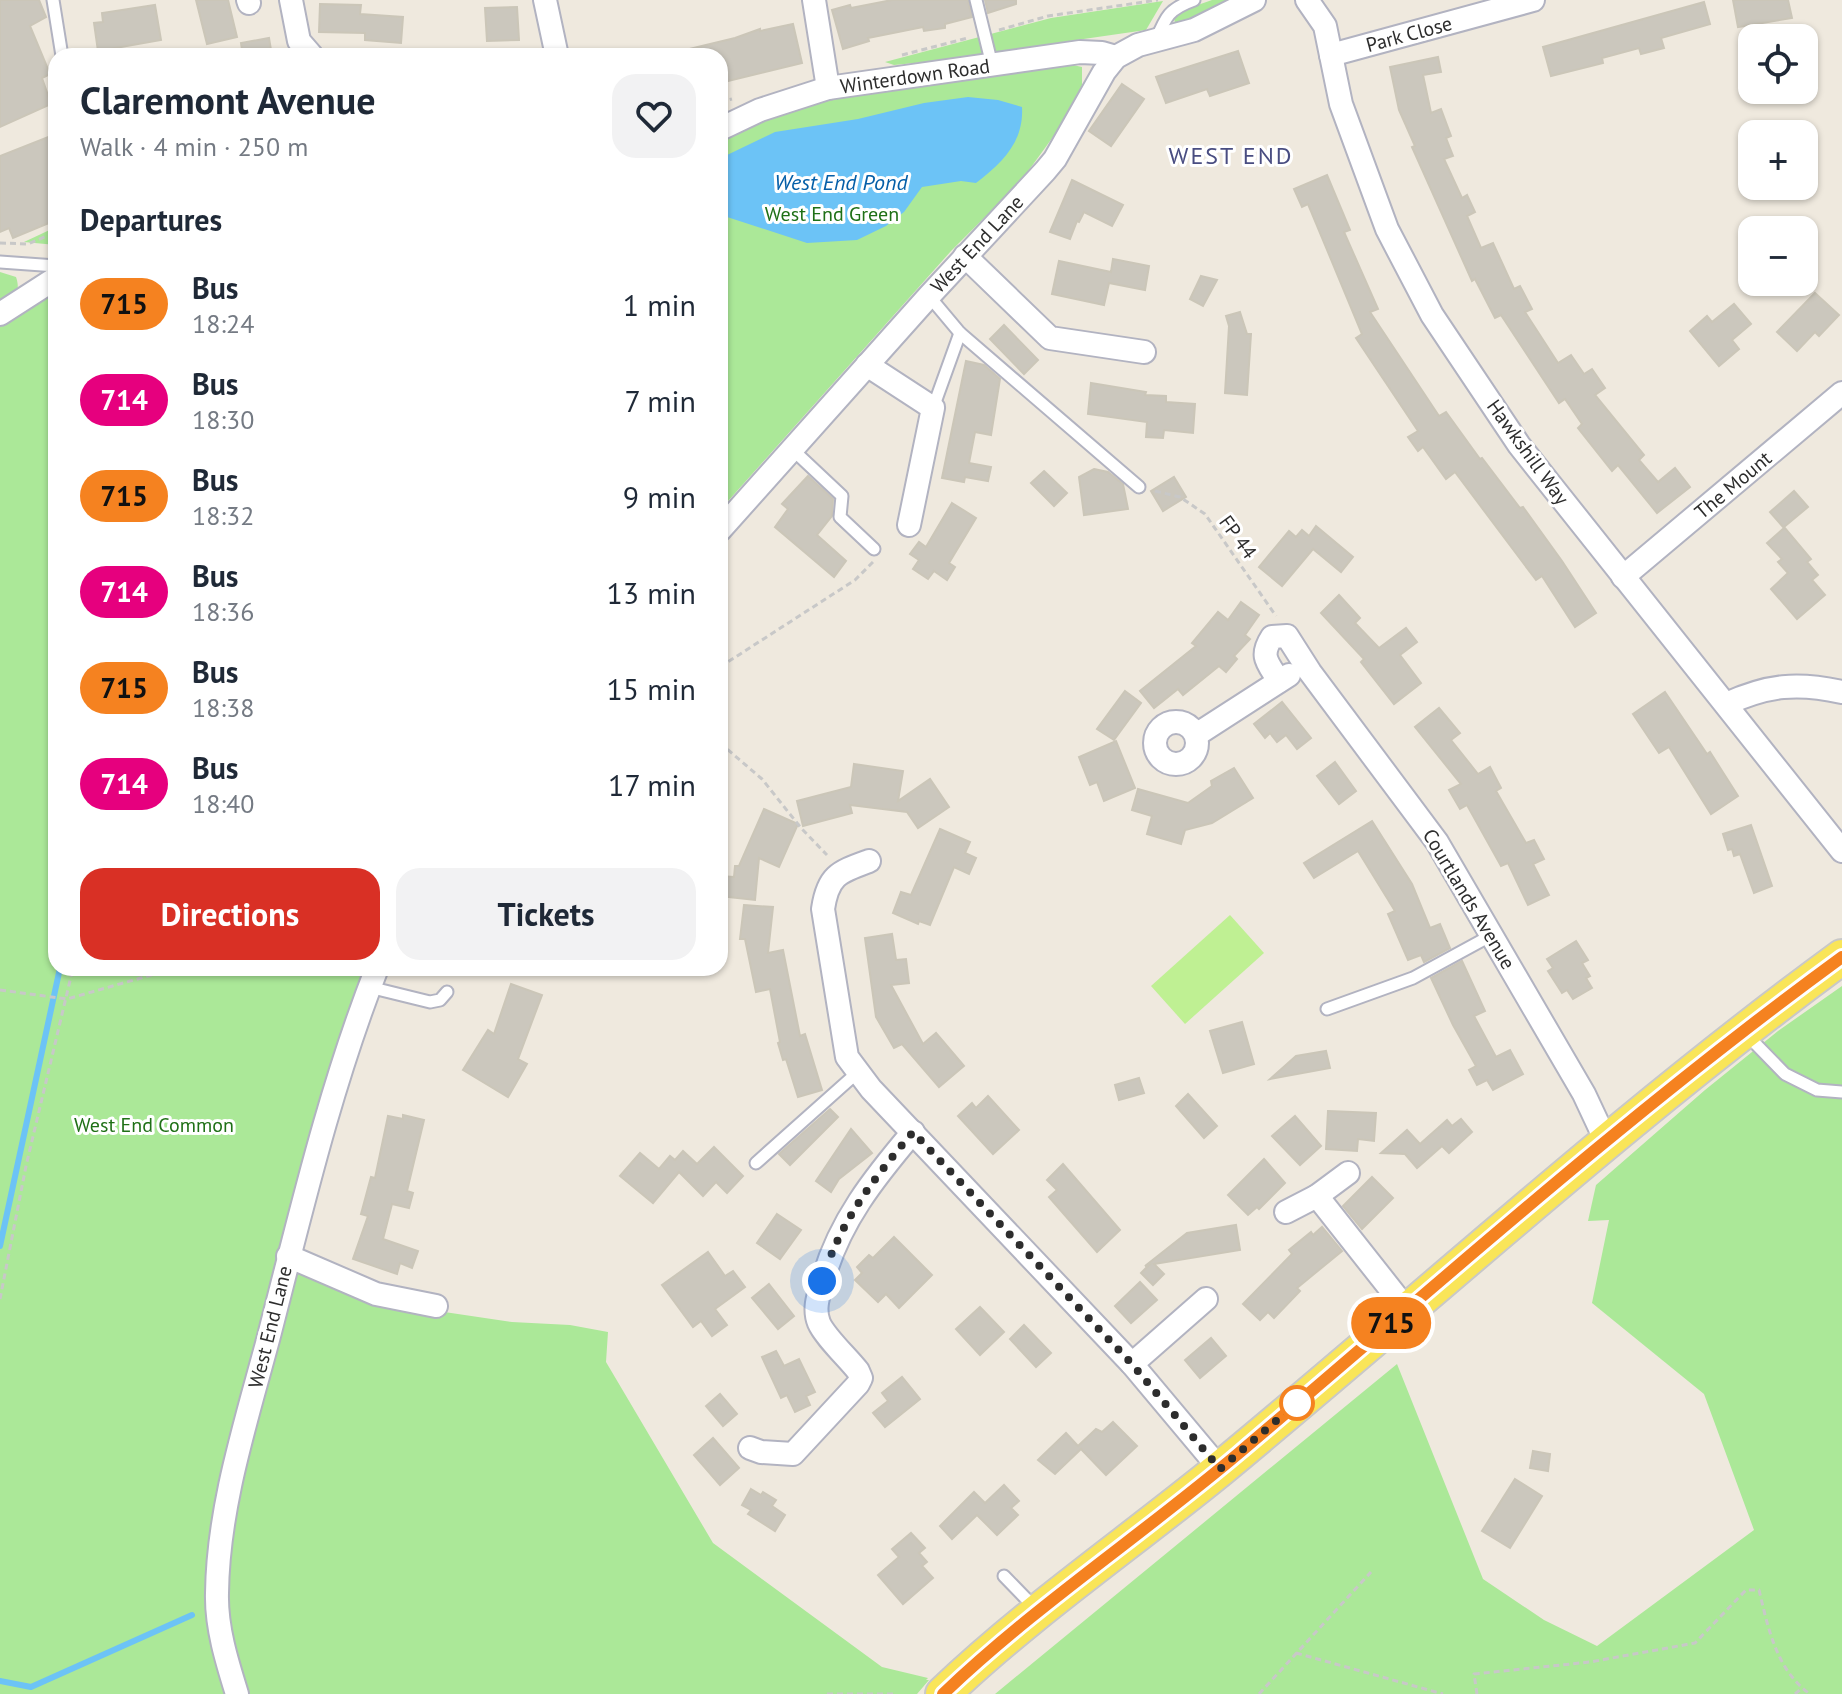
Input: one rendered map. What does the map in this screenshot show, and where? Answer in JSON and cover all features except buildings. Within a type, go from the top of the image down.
[{"type":"main road","points":[[943,1694],[1039,1612],[1220,1469],[1606,1141],[1742,1030],[1842,957]]},
{"type":"street","points":[[291,0],[299,41],[305,48]]},
{"type":"street","points":[[545,0],[555,48]]},
{"type":"street","points":[[814,0],[828,88]]},
{"type":"street","points":[[1116,57],[1138,45],[1194,30],[1254,0]]},
{"type":"street","name":"Hawkshill Way","points":[[1307,0],[1325,26],[1341,104],[1387,229],[1432,315],[1519,445],[1842,851]]},
{"type":"street","name":"Park Close","points":[[1331,55],[1508,3],[1533,0]]},
{"type":"street","name":"Winterdown Road","points":[[728,125],[760,110],[828,88],[1080,52],[1116,57]]},
{"type":"street","name":"West End Lane","points":[[728,521],[1055,159],[1104,72],[1116,57]]},
{"type":"street","points":[[965,256],[1050,338],[1144,352]]},
{"type":"street","points":[[0,314],[48,283]]},
{"type":"street","points":[[867,365],[933,408],[909,525]]},
{"type":"street","name":"The Mount","points":[[1623,577],[1842,393]]},
{"type":"street","points":[[1279,681],[1265,658],[1265,648],[1272,637],[1287,636]]},
{"type":"street","name":"Courtlands Avenue","points":[[1287,636],[1310,672],[1437,842],[1584,1094],[1606,1141]]},
{"type":"street","points":[[1196,735],[1293,672],[1310,672]]},
{"type":"street","points":[[1726,704],[1775,686],[1822,687],[1842,692]]},
{"type":"street","points":[[869,861],[842,871],[826,889],[823,909],[847,1057],[913,1132],[1132,1364],[1220,1469]]},
{"type":"street","name":"West End Lane","points":[[237,1694],[224,1655],[217,1594],[222,1537],[235,1466],[288,1256],[338,1078],[373,977]]},
{"type":"street","points":[[750,1448],[761,1452],[793,1454],[843,1403],[861,1378],[819,1323],[816,1304],[829,1259],[846,1221],[869,1184],[913,1132]]},
{"type":"street","points":[[1286,1212],[1317,1196],[1348,1173]]},
{"type":"street","points":[[1317,1196],[1407,1310]]},
{"type":"street","points":[[288,1256],[376,1294],[436,1306]]},
{"type":"street","points":[[1132,1364],[1206,1299]]},
{"type":"lane","points":[[53,0],[61,48]]},
{"type":"lane","points":[[976,0],[992,65]]},
{"type":"lane","points":[[1155,41],[1164,19],[1174,8],[1194,0]]},
{"type":"lane","points":[[0,262],[48,265]]},
{"type":"lane","points":[[929,296],[960,333],[1139,487]]},
{"type":"lane","points":[[933,408],[960,333]]},
{"type":"lane","points":[[792,449],[842,496],[840,517],[875,553]]},
{"type":"lane","points":[[1327,1009],[1413,978],[1492,935]]},
{"type":"lane","points":[[373,977],[430,1002],[440,1000],[447,992]]},
{"type":"lane","points":[[1742,1030],[1785,1074],[1817,1090],[1842,1092]]},
{"type":"lane","points":[[756,1163],[858,1072]]},
{"type":"lane","points":[[1004,1576],[1039,1612]]},
{"type":"path","points":[[898,56],[1048,16],[1158,0]]},
{"type":"path","points":[[728,100],[733,99]]},
{"type":"path","points":[[0,243],[28,244],[48,235]]},
{"type":"path","name":"FP 44","points":[[1139,487],[1180,497],[1205,514],[1273,608],[1287,636]]},
{"type":"path","points":[[728,662],[855,580],[875,553]]},
{"type":"path","points":[[728,750],[762,779],[801,828],[842,871]]},
{"type":"path","points":[[0,1299],[26,1166],[71,976]]},
{"type":"path","points":[[0,990],[67,999],[148,976]]},
{"type":"path","points":[[1259,1694],[1371,1572]]},
{"type":"path","points":[[1477,1694],[1474,1674],[1590,1662],[1695,1643],[1746,1590],[1759,1590],[1772,1640],[1783,1664],[1810,1694]]},
{"type":"path","points":[[1296,1653],[1443,1694]]},
{"type":"path","points":[[1795,1694],[1802,1688]]},
{"type":"path","points":[[827,1694],[897,1694]]},
{"type":"green space","points":[[1212,0],[1237,0],[1175,24],[1174,17],[1178,12]]},
{"type":"green space","points":[[1163,1],[1146,30],[925,62],[894,65],[885,62],[1051,18]]},
{"type":"green space","name":"West End Green","points":[[1064,63],[1082,67],[1082,85],[1066,119],[1021,181],[951,251],[728,501],[728,135],[827,93]]},
{"type":"green space","points":[[48,231],[48,244],[24,242]]},
{"type":"green space","points":[[0,272],[16,277],[18,288],[15,296],[0,311]]},
{"type":"green space","name":"West End Common","points":[[48,287],[48,976],[361,976],[281,1257],[404,1306],[608,1332],[606,1362],[713,1543],[882,1667],[928,1678],[917,1694],[0,1694],[0,321]]},
{"type":"green space","points":[[1230,915],[1264,953],[1185,1024],[1151,986]]},
{"type":"green space","points":[[1842,986],[1842,1694],[995,1694],[1397,1364],[1483,1579],[1544,1620],[1597,1646],[1754,1530],[1704,1394],[1592,1303],[1609,1220],[1588,1221],[1596,1185],[1705,1090],[1778,1031]]},
{"type":"water","name":"West End Pond","points":[[968,97],[998,100],[1022,107],[1022,119],[1010,151],[976,183],[961,181],[922,187],[904,212],[886,226],[857,240],[807,243],[728,217],[728,155],[775,132],[858,119],[924,103]]},
{"type":"waterway","points":[[0,1246],[58,976]]},
{"type":"waterway","points":[[0,1681],[31,1687],[192,1615]]},
{"type":"bus line","name":"715","points":[[943,1694],[1039,1612],[1220,1469],[1606,1141],[1742,1030],[1842,957]]},
{"type":"district","name":"WEST END","points":[[1231,155]]},
{"type":"route","points":[[822,1281],[846,1221],[869,1184],[913,1132],[1132,1364],[1220,1469],[1297,1403]]}]
